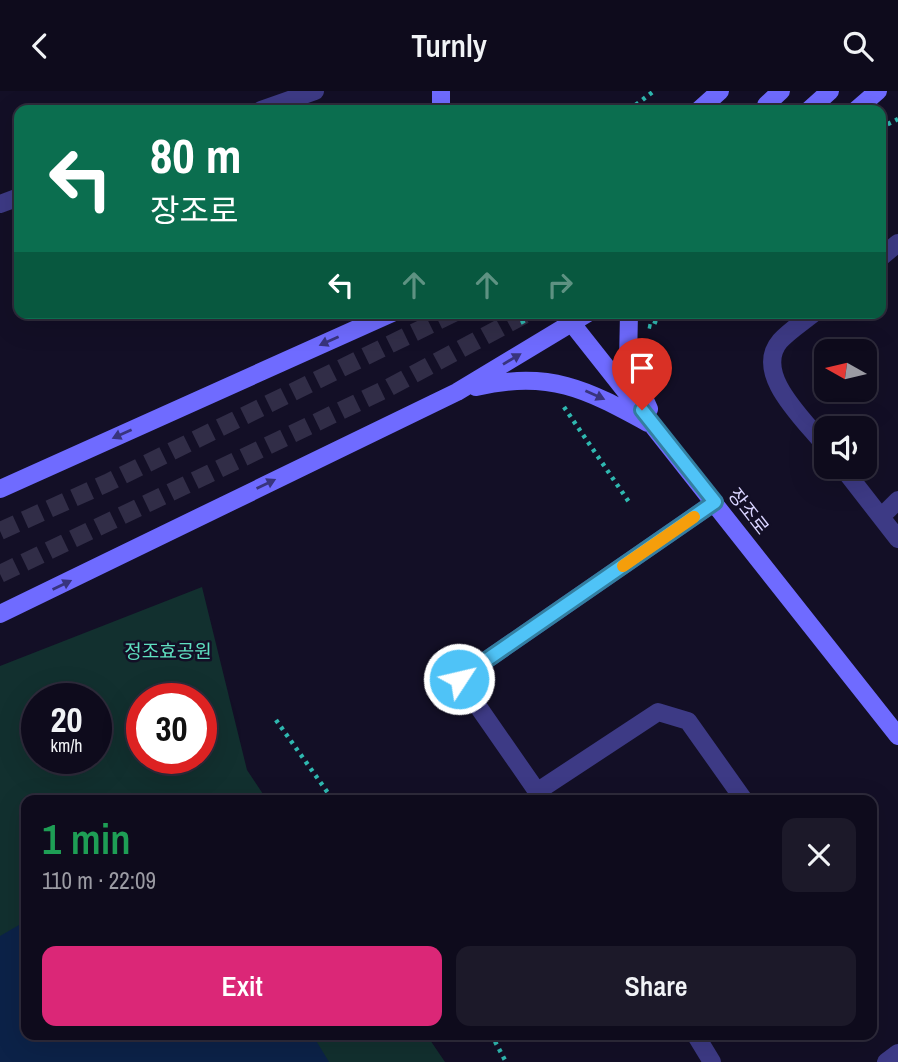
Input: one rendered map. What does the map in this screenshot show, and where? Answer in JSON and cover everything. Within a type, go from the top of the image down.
[{"type":"main road","points":[[766,105],[781,91]]},
{"type":"main road","points":[[815,105],[830,91]]},
{"type":"main road","points":[[862,105],[878,91]]},
{"type":"main road","points":[[0,489],[379,319]]},
{"type":"main road","points":[[0,614],[457,392],[566,319]]},
{"type":"main road","name":"장조로","points":[[569,319],[898,736]]},
{"type":"main road","points":[[629,319],[628,362],[657,428]]},
{"type":"main road","points":[[457,392],[517,380],[549,380],[597,395],[657,428]]},
{"type":"street","points":[[275,105],[314,91]]},
{"type":"street","points":[[807,319],[779,342],[770,360],[774,380],[814,432]]},
{"type":"street","points":[[851,479],[898,539]]},
{"type":"street","points":[[881,517],[898,500]]},
{"type":"street","points":[[539,795],[459,679],[715,502]]},
{"type":"street","points":[[541,795],[658,712],[688,720],[740,795]]},
{"type":"street","points":[[705,1040],[712,1062]]},
{"type":"street","points":[[886,1062],[898,1053]]},
{"type":"path","points":[[636,105],[654,91]]},
{"type":"path","points":[[653,327],[656,319]]},
{"type":"path","points":[[559,400],[631,505]]},
{"type":"path","points":[[276,720],[329,795]]},
{"type":"path","points":[[494,1040],[506,1062]]},
{"type":"green space","name":"정조효공원","points":[[202,587],[247,770],[264,795],[21,795],[21,1040],[430,1040],[445,1062],[0,1062],[0,666]]},
{"type":"water","points":[[21,924],[21,1040],[316,1040],[329,1062],[0,1062],[0,936]]},
{"type":"tunnel","points":[[0,531],[107,483],[442,319]]},
{"type":"tunnel","points":[[0,574],[388,388],[517,319]]},
{"type":"slow traffic","points":[[623,566],[694,517]]},
{"type":"route","points":[[459,679],[715,502],[642,410]]}]
